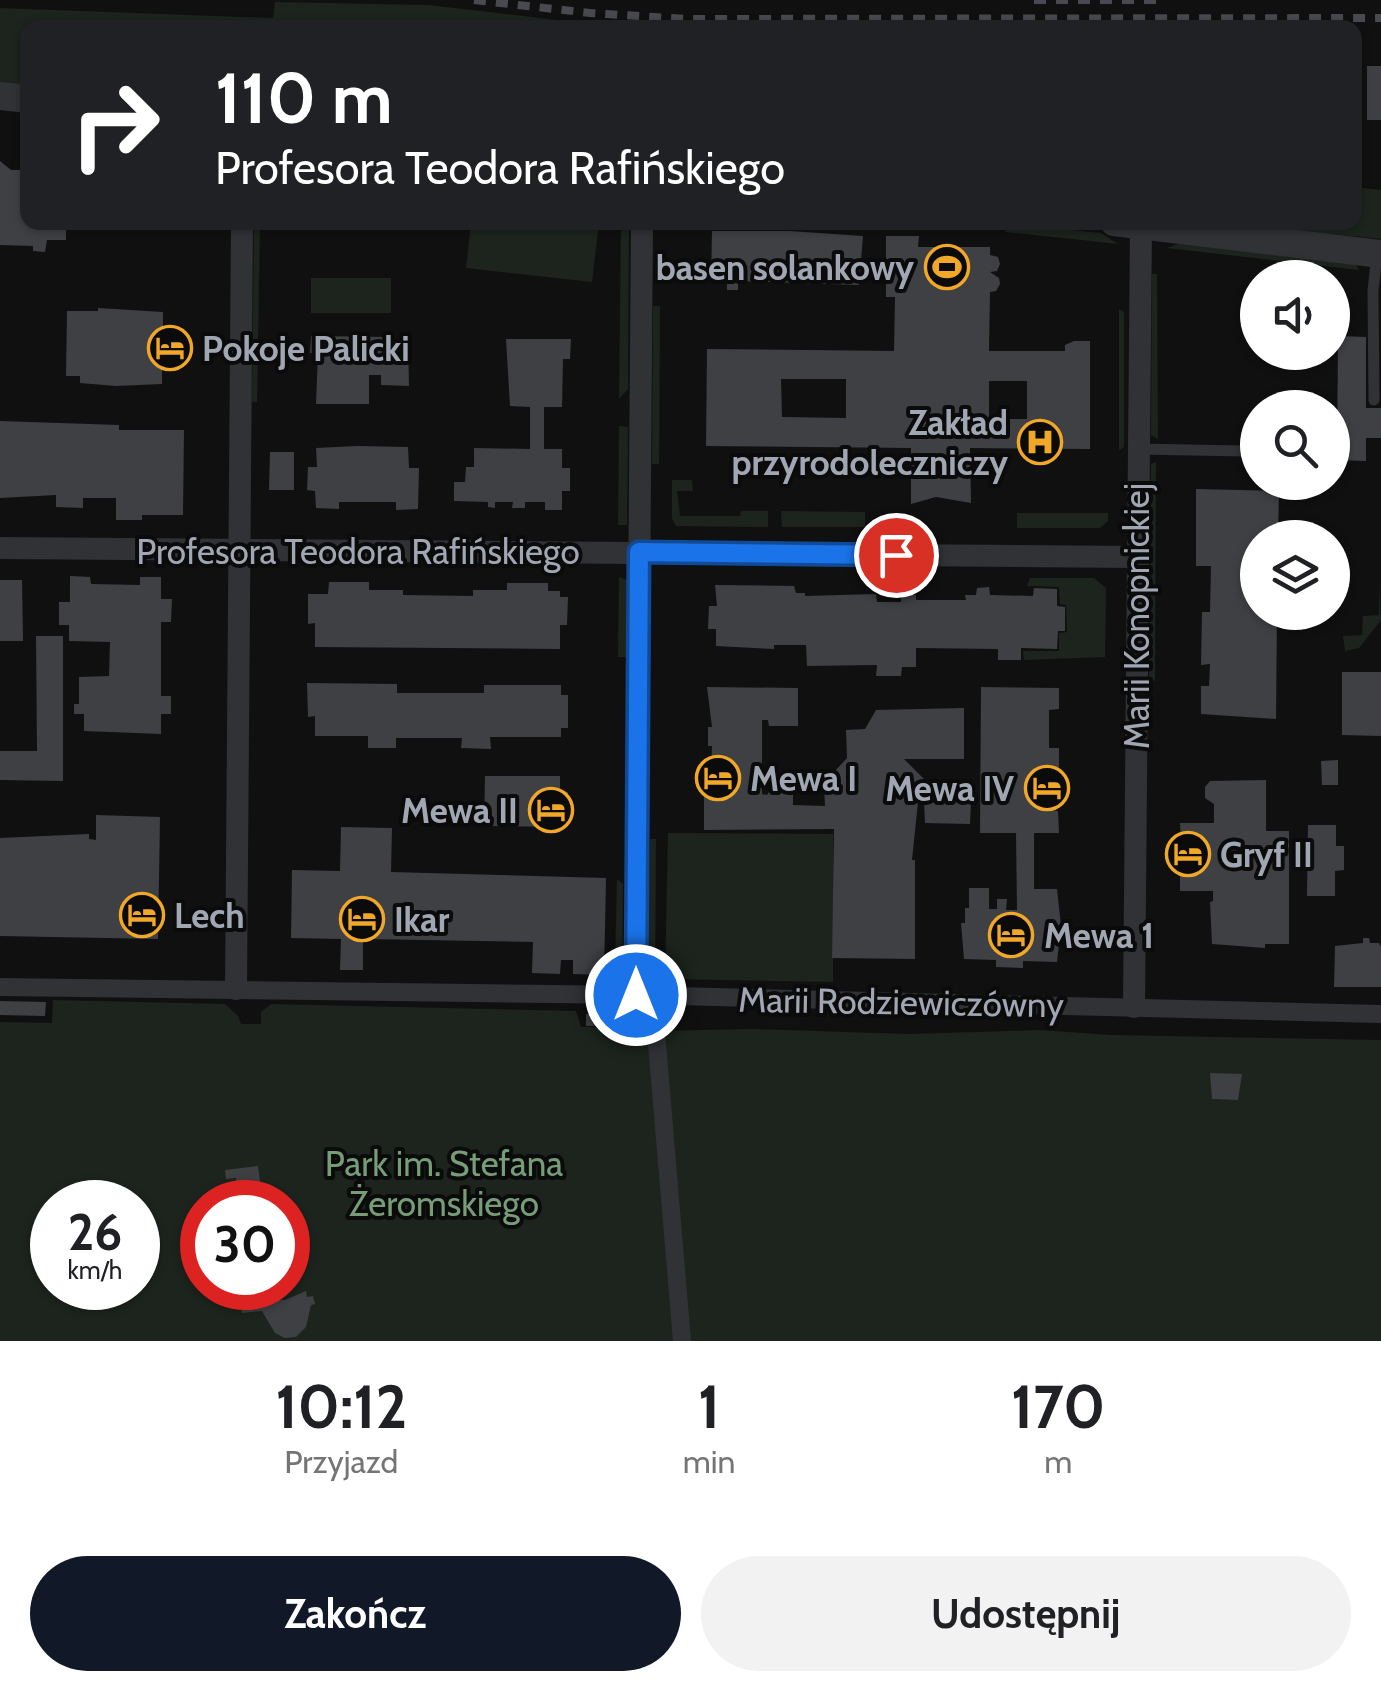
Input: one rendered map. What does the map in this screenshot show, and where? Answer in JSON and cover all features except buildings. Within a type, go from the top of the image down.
[{"type":"street","points":[[236,988],[242,230]]},
{"type":"street","points":[[642,230],[639,552],[644,995],[682,1341]]},
{"type":"street","name":"Marii Konopnickiej","points":[[1127,230],[1137,450],[1134,1007]]},
{"type":"street","points":[[1177,230],[1379,254]]},
{"type":"street","name":"Profesora Teodora Rafińskiego","points":[[0,548],[1137,558]]},
{"type":"street","name":"Marii Rodziewiczówny","points":[[0,987],[644,995],[1381,1014]]},
{"type":"lane","points":[[1374,400],[1373,292],[1379,254]]},
{"type":"lane","points":[[1137,450],[1240,450]]},
{"type":"green space","points":[[275,2],[429,5],[557,20],[20,20],[20,86],[0,84],[0,8],[273,18]]},
{"type":"green space","points":[[1362,188],[1381,190],[1381,239],[1294,230],[1362,230]]},
{"type":"green space","points":[[254,230],[260,230],[257,402],[252,402]]},
{"type":"green space","points":[[470,230],[598,230],[592,282],[466,268]]},
{"type":"green space","points":[[621,230],[629,230],[628,389],[619,399]]},
{"type":"green space","points":[[1006,232],[1101,233],[1118,244]]},
{"type":"green space","points":[[1184,242],[1345,260],[1272,260],[1167,248]]},
{"type":"green space","points":[[1152,274],[1157,274],[1158,439],[1151,435]]},
{"type":"green space","points":[[311,278],[391,278],[391,313],[311,313]]},
{"type":"green space","points":[[653,306],[660,306],[659,464],[652,464]]},
{"type":"green space","points":[[1119,309],[1124,312],[1124,447],[1119,450]]},
{"type":"green space","points":[[619,426],[628,427],[627,525],[618,525]]},
{"type":"green space","points":[[1156,462],[1155,681],[1149,679],[1151,464]]},
{"type":"green space","points":[[672,480],[692,480],[693,491],[677,491],[680,516],[740,516],[741,511],[768,511],[768,527],[676,526],[672,519]]},
{"type":"green space","points":[[781,511],[865,512],[865,527],[782,527]]},
{"type":"green space","points":[[1017,513],[1108,513],[1108,521],[1100,528],[1017,528]]},
{"type":"green space","points":[[619,577],[627,580],[626,657],[618,657]]},
{"type":"green space","points":[[1030,578],[1094,578],[1106,588],[1105,657],[1024,660],[1023,651],[1059,651],[1059,633],[1067,632],[1066,605],[1060,604],[1059,587],[1027,586]]},
{"type":"green space","points":[[1379,584],[1381,620],[1359,648],[1345,651],[1343,636],[1362,635],[1363,616],[1379,615]]},
{"type":"green space","points":[[668,833],[833,834],[833,982],[665,979]]},
{"type":"green space","points":[[650,839],[656,839],[655,978],[647,978]]},
{"type":"green space","points":[[617,879],[623,884],[622,978],[615,966]]},
{"type":"green space","name":"Park im. Stefana Żeromskiego","points":[[53,1000],[225,1004],[241,1024],[261,1024],[261,1012],[271,1004],[576,1011],[581,1027],[606,1027],[609,1012],[637,1012],[647,1031],[754,1029],[908,1034],[1039,1030],[1381,1040],[1381,1341],[0,1341],[0,1022],[52,1023]]},
{"type":"railway","points":[[474,0],[687,19],[1381,18]]},
{"type":"railway","points":[[1034,0],[1166,0]]},
{"type":"place","name":"basen solankowy","points":[[947,267]]},
{"type":"place","name":"Pokoje Palicki","points":[[170,348]]},
{"type":"place","name":"Zakład przyrodoleczniczy","points":[[1040,442]]},
{"type":"place","name":"Mewa I","points":[[718,778]]},
{"type":"place","name":"Mewa IV","points":[[1047,788]]},
{"type":"place","name":"Mewa II","points":[[551,810]]},
{"type":"place","name":"Gryf II","points":[[1188,854]]},
{"type":"place","name":"Lech","points":[[142,915]]},
{"type":"place","name":"Ikar","points":[[362,919]]},
{"type":"place","name":"Mewa 1","points":[[1011,935]]},
{"type":"route","points":[[636,995],[639,552],[896,555]]}]
